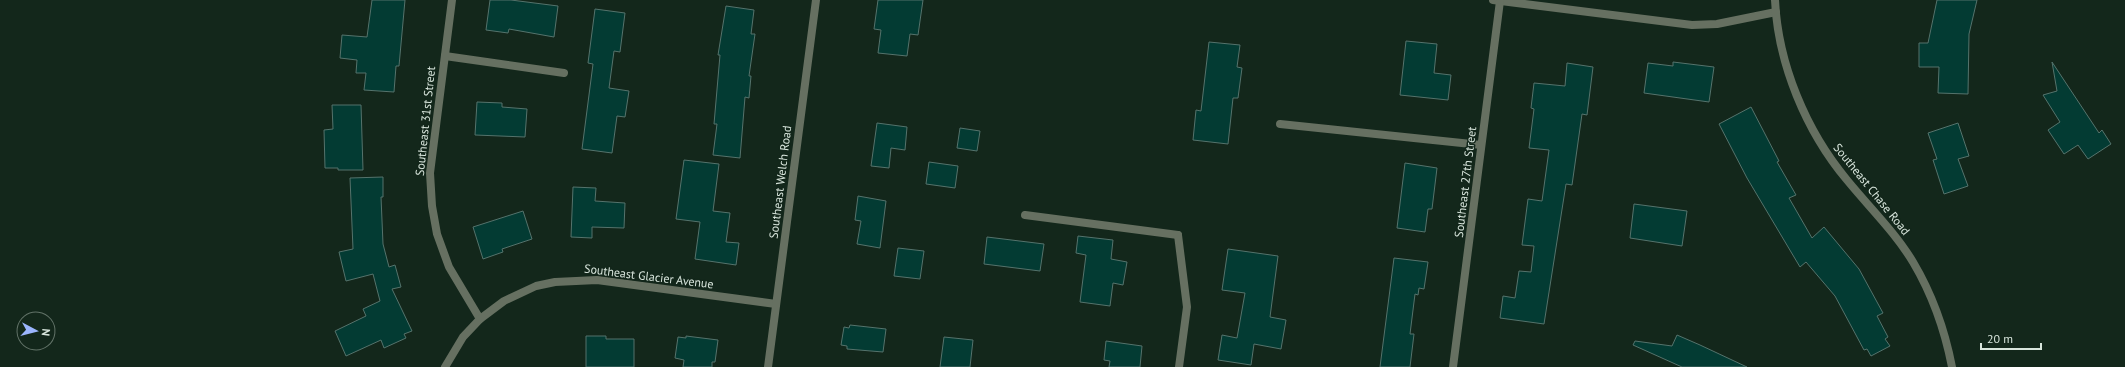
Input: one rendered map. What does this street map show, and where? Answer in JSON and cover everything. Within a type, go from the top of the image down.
[{"type":"street","name":"Southeast 31st Street","points":[[452,0],[430,173],[432,206],[437,234],[449,267],[480,319]]},
{"type":"street","name":"Southeast Welch Road","points":[[768,367],[816,0]]},
{"type":"street","points":[[1496,0],[1692,25],[1717,24],[1776,12]]},
{"type":"street","name":"Southeast 27th Street","points":[[1453,367],[1482,145],[1496,0]]},
{"type":"street","name":"Southeast Chase Road","points":[[1775,0],[1776,12],[1790,75],[1805,113],[1817,137],[1839,169],[1897,238],[1913,262],[1934,304],[1952,367]]},
{"type":"street","points":[[445,56],[564,73]]},
{"type":"street","points":[[1280,124],[1482,145]]},
{"type":"street","points":[[1025,215],[1178,235],[1187,307],[1179,367]]},
{"type":"street","name":"Southeast Glacier Avenue","points":[[480,319],[504,301],[536,286],[573,280],[597,280],[776,304]]},
{"type":"street","points":[[445,367],[463,337],[480,319]]},
{"type":"building","points":[[372,0],[405,0],[399,66],[396,66],[394,92],[364,90],[366,73],[356,73],[357,60],[340,58],[342,35],[367,37]]},
{"type":"building","points":[[490,0],[511,0],[558,6],[554,37],[509,29],[508,33],[486,30]]},
{"type":"building","points":[[878,0],[923,0],[918,35],[910,34],[907,56],[878,53],[881,30],[874,29]]},
{"type":"building","points":[[1937,0],[1977,0],[1969,34],[1968,94],[1938,93],[1939,67],[1919,67],[1919,43],[1928,43]]},
{"type":"building","points":[[726,6],[754,10],[751,34],[755,34],[749,76],[751,76],[749,98],[745,97],[740,158],[713,155],[717,124],[714,124],[720,55],[718,55]]},
{"type":"building","points":[[595,9],[625,13],[620,52],[614,51],[609,88],[629,91],[625,117],[617,116],[612,153],[582,149],[593,64],[588,63]]},
{"type":"building","points":[[1406,41],[1437,44],[1434,73],[1451,75],[1448,100],[1400,95]]},
{"type":"building","points":[[1209,42],[1240,45],[1237,67],[1242,68],[1238,98],[1233,98],[1228,144],[1193,140],[1196,110],[1201,111]]},
{"type":"building","points":[[1673,62],[1714,67],[1709,102],[1644,93],[1648,63],[1673,66]]},
{"type":"building","points":[[2052,62],[2099,133],[2102,130],[2111,144],[2088,159],[2078,145],[2064,154],[2048,130],[2060,122],[2043,95],[2057,91]]},
{"type":"building","points":[[1567,63],[1593,67],[1587,115],[1582,114],[1572,185],[1566,184],[1544,324],[1500,318],[1503,296],[1515,298],[1519,271],[1531,272],[1534,246],[1522,245],[1528,199],[1542,201],[1549,150],[1529,148],[1534,109],[1531,108],[1534,83],[1565,86]]},
{"type":"building","points":[[477,102],[502,103],[502,107],[527,109],[525,137],[475,135]]},
{"type":"building","points":[[332,105],[361,105],[363,170],[338,170],[338,168],[325,168],[324,130],[333,129]]},
{"type":"building","points":[[1751,107],[1779,161],[1777,162],[1796,195],[1789,198],[1812,238],[1824,227],[1859,269],[1883,313],[1877,316],[1888,337],[1885,339],[1890,346],[1871,356],[1867,349],[1864,350],[1835,296],[1806,262],[1800,267],[1747,178],[1719,124]]},
{"type":"building","points":[[877,123],[907,127],[905,150],[891,148],[889,168],[871,166]]},
{"type":"building","points":[[1958,123],[1969,156],[1958,159],[1968,186],[1944,194],[1933,160],[1937,159],[1928,133]]},
{"type":"building","points":[[960,128],[980,131],[977,151],[957,148]]},
{"type":"building","points":[[684,160],[719,164],[713,211],[730,213],[726,242],[739,243],[736,265],[695,259],[700,222],[676,219]]},
{"type":"building","points":[[929,162],[958,166],[955,188],[926,184]]},
{"type":"building","points":[[1405,163],[1437,168],[1432,209],[1428,209],[1425,232],[1397,228]]},
{"type":"building","points":[[383,177],[383,197],[381,197],[383,244],[389,267],[395,265],[401,287],[392,289],[412,331],[404,334],[406,338],[384,348],[381,340],[346,356],[335,331],[366,316],[363,309],[380,301],[373,274],[346,281],[339,252],[353,249],[350,178]]},
{"type":"building","points":[[573,187],[596,188],[595,201],[625,203],[624,228],[592,227],[592,238],[571,237]]},
{"type":"building","points":[[858,196],[886,201],[880,248],[857,244],[861,221],[855,220]]},
{"type":"building","points":[[1634,204],[1687,211],[1682,246],[1630,238]]},
{"type":"building","points":[[523,211],[532,239],[502,249],[503,252],[483,259],[473,227]]},
{"type":"building","points":[[1078,236],[1113,240],[1111,259],[1127,262],[1123,285],[1113,283],[1110,306],[1080,302],[1086,255],[1076,253]]},
{"type":"building","points":[[987,237],[1044,244],[1040,271],[984,264]]},
{"type":"building","points":[[898,248],[924,251],[920,279],[894,276]]},
{"type":"building","points":[[1228,249],[1278,256],[1270,317],[1286,320],[1281,349],[1254,344],[1251,365],[1218,360],[1222,335],[1237,338],[1245,293],[1222,290]]},
{"type":"building","points":[[1394,258],[1428,262],[1424,289],[1419,288],[1418,295],[1415,294],[1410,334],[1414,334],[1410,367],[1380,367]]},
{"type":"building","points":[[850,325],[886,329],[883,352],[847,349],[847,346],[841,345],[844,327],[849,328]]},
{"type":"building","points":[[1677,335],[1747,367],[1682,367],[1633,345],[1635,341],[1672,346]]},
{"type":"building","points":[[586,336],[606,336],[606,339],[634,339],[634,367],[586,367]]},
{"type":"building","points":[[686,336],[718,340],[715,362],[712,362],[712,367],[683,367],[684,360],[675,358],[678,337],[686,338]]},
{"type":"building","points":[[944,337],[973,340],[970,367],[940,367]]},
{"type":"building","points":[[1106,341],[1142,346],[1140,367],[1109,367],[1110,361],[1104,360]]}]
